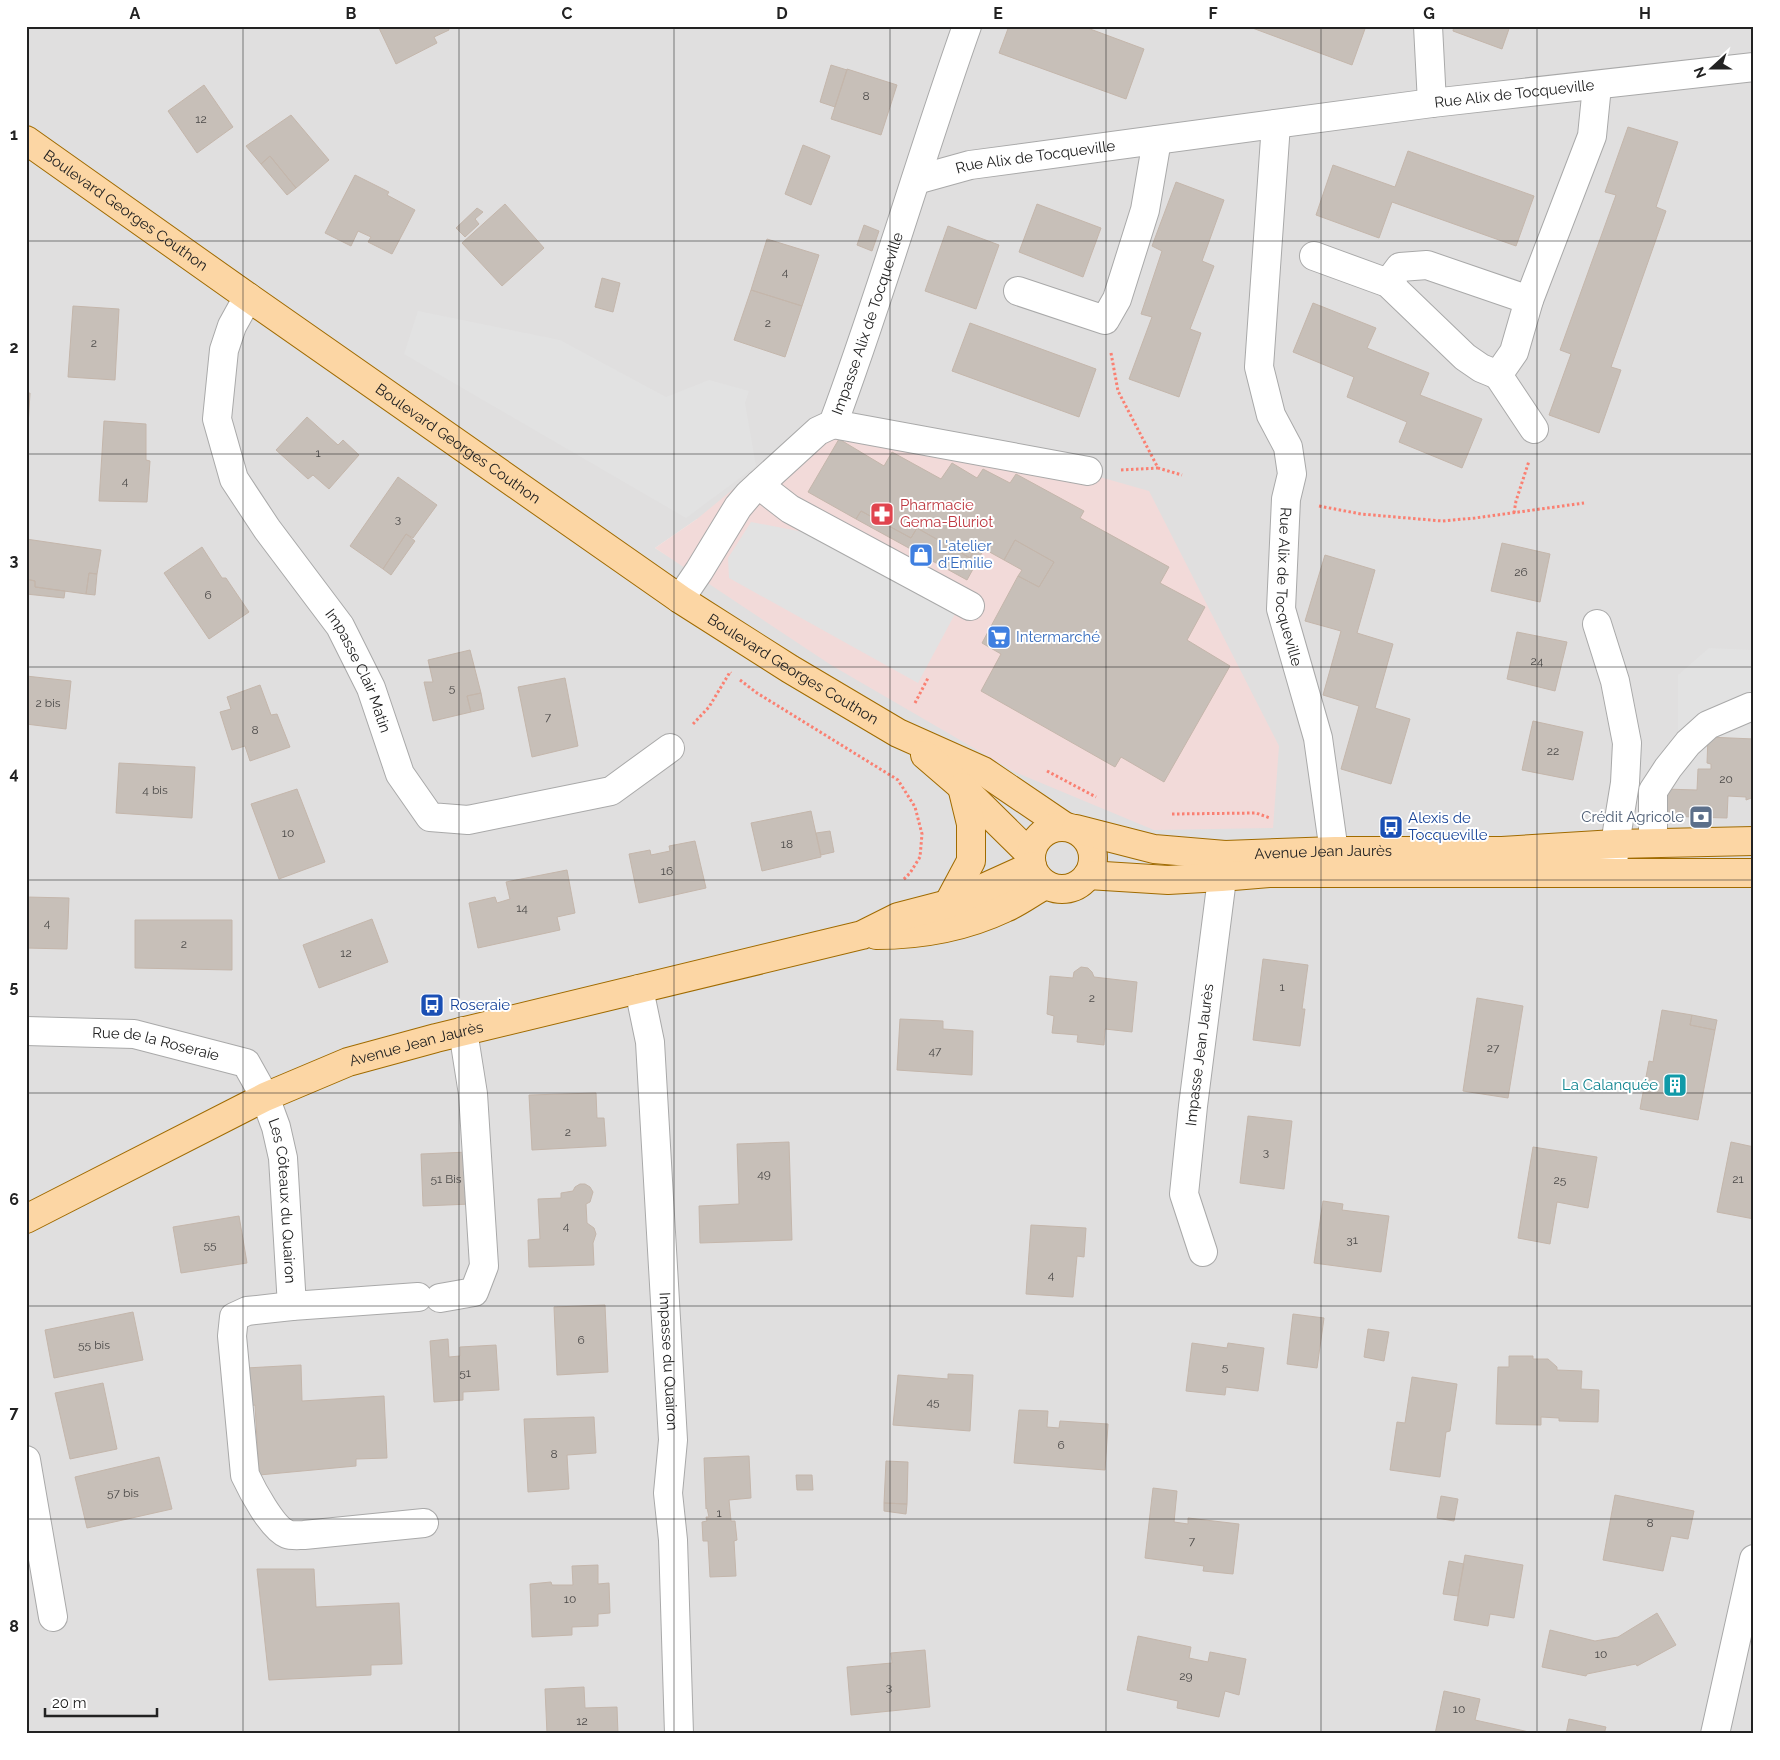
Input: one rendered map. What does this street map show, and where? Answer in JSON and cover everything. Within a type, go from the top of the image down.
[{"type":"main road","name":"Boulevard Georges Couthon","points":[[26,140],[248,298],[680,598],[790,669],[898,733],[983,771],[1070,828]]},
{"type":"main road","name":"Boulevard Georges Couthon","points":[[898,733],[961,786],[1036,868]]},
{"type":"main road","points":[[948,904],[971,860],[971,824],[961,786]]},
{"type":"main road","name":"Avenue Jean Jaurès","points":[[1070,828],[1223,866],[1269,873],[1336,862],[1502,850],[1614,844],[1754,841]]},
{"type":"main road","points":[[1070,828],[1087,838],[1093,850],[1094,863],[1088,875],[1080,884],[1069,889],[1056,889],[1036,868],[1036,840],[1048,829],[1070,828]]},
{"type":"main road","name":"Avenue Jean Jaurès","points":[[1336,862],[1612,873],[1754,873]]},
{"type":"main road","name":"Avenue Jean Jaurès","points":[[1088,875],[1168,880],[1223,866]]},
{"type":"main road","name":"Avenue Jean Jaurès","points":[[26,1220],[265,1097],[348,1062],[463,1031],[862,934],[898,917],[948,904],[1036,868]]},
{"type":"main road","name":"Avenue Jean Jaurès","points":[[862,934],[903,935],[958,925],[1005,908],[1036,868]]},
{"type":"street","name":"Impasse Alix de Tocqueville","points":[[680,598],[699,571],[738,507],[749,494],[818,430],[833,424],[849,382],[966,26]]},
{"type":"street","points":[[1428,26],[1432,103]]},
{"type":"street","name":"Rue Alix de Tocqueville","points":[[916,180],[970,165],[1432,103],[1754,67]]},
{"type":"street","points":[[1498,374],[1514,352],[1529,300],[1592,136],[1597,86]]},
{"type":"street","name":"Rue Alix de Tocqueville","points":[[1276,124],[1259,367],[1271,415],[1288,447],[1292,474],[1286,499],[1281,609],[1318,738],[1336,862]]},
{"type":"street","points":[[1018,291],[1105,320],[1117,299],[1145,210],[1157,140]]},
{"type":"street","points":[[1314,256],[1388,283],[1465,357],[1481,368],[1498,374],[1534,429]]},
{"type":"street","points":[[1388,283],[1400,267],[1427,265],[1529,300]]},
{"type":"street","name":"Impasse Clair Matin","points":[[248,298],[232,326],[224,350],[217,419],[234,479],[267,529],[340,626],[371,688],[400,774],[430,817],[468,820],[611,790],[670,748]]},
{"type":"street","points":[[833,424],[1088,471]]},
{"type":"street","points":[[759,486],[790,509],[970,606]]},
{"type":"street","points":[[1596,624],[1615,681],[1627,743],[1625,783],[1614,844],[1612,873]]},
{"type":"street","points":[[1653,843],[1653,791],[1668,768],[1688,743],[1708,725],[1754,707]]},
{"type":"street","name":"Impasse Jean Jaurès","points":[[1203,1252],[1184,1194],[1223,866]]},
{"type":"street","name":"Impasse du Quairon","points":[[639,989],[650,1042],[672,1430],[668,1493],[673,1540],[679,1734]]},
{"type":"street","name":"Rue de la Roseraie","points":[[26,1031],[134,1034],[246,1063],[265,1097]]},
{"type":"street","points":[[424,1523],[304,1535],[288,1534],[276,1524],[254,1495],[245,1475],[232,1336],[234,1317],[247,1311],[474,1292],[484,1266],[473,1094],[463,1031]]},
{"type":"street","name":"Les Côteaux du Quairon","points":[[265,1097],[276,1126],[283,1158],[292,1306]]},
{"type":"street","points":[[26,1460],[53,1617]]},
{"type":"street","points":[[1715,1734],[1754,1559]]},
{"type":"path","points":[[1105,320],[1118,391],[1158,468],[1182,475]]},
{"type":"path","points":[[1514,513],[1529,462],[1534,429]]},
{"type":"path","points":[[1286,499],[1361,514],[1442,521],[1584,503]]},
{"type":"path","points":[[709,707],[730,672],[757,693],[898,780],[915,807],[922,834],[920,857],[910,873],[896,886]]},
{"type":"path","points":[[913,706],[928,678]]},
{"type":"path","points":[[1041,768],[1101,799]]},
{"type":"path","points":[[1170,814],[1256,813],[1272,819]]},
{"type":"shaded area","points":[[26,26],[1754,26],[1754,1734],[26,1734]],"holes":[[[697,519],[1015,772],[655,548]]]},
{"type":"shaded area","points":[[418,311],[560,340],[666,397],[709,380],[749,391],[745,403],[756,466],[686,518],[404,354]]},
{"type":"shaded area","points":[[817,420],[978,442],[1149,491],[1279,746],[1273,828],[1154,830],[1015,772],[831,665],[655,548],[697,519]]},
{"type":"shaded area","points":[[751,522],[814,534],[956,612],[918,683],[729,578],[728,558]]},
{"type":"shaded area","points":[[1709,648],[1754,650],[1754,740],[1678,739],[1678,675]]},
{"type":"building","points":[[378,26],[448,26],[449,30],[434,37],[437,43],[396,64]]},
{"type":"building","points":[[1009,26],[1082,26],[1144,49],[1126,99],[999,53]]},
{"type":"building","points":[[1247,26],[1366,26],[1352,65]]},
{"type":"building","points":[[1454,26],[1510,26],[1502,49],[1453,31]]},
{"type":"building","points":[[831,65],[847,70],[835,107],[820,102]]},
{"type":"building","points":[[847,69],[897,85],[881,135],[831,119]]},
{"type":"building","points":[[204,85],[233,127],[197,153],[168,111]]},
{"type":"building","points":[[291,115],[329,160],[296,188],[270,156],[261,164],[246,146]]},
{"type":"building","points":[[1628,127],[1678,142],[1656,207],[1666,211],[1611,367],[1621,370],[1599,433],[1549,415],[1571,354],[1560,350],[1616,195],[1605,192]]},
{"type":"building","points":[[803,145],[830,156],[811,205],[785,194]]},
{"type":"building","points":[[1408,151],[1534,196],[1516,246],[1392,202],[1379,238],[1316,215],[1333,165],[1395,187]]},
{"type":"building","points":[[270,156],[296,188],[287,195],[261,164]]},
{"type":"building","points":[[355,175],[389,192],[387,195],[415,210],[392,254],[368,242],[371,237],[358,231],[351,246],[325,233]]},
{"type":"building","points":[[1176,182],[1224,200],[1202,261],[1214,266],[1190,329],[1201,333],[1179,397],[1129,379],[1152,317],[1141,314],[1162,251],[1152,246]]},
{"type":"building","points":[[505,204],[544,248],[502,286],[462,243]]},
{"type":"building","points":[[1037,204],[1101,228],[1083,277],[1019,252]]},
{"type":"building","points":[[477,208],[483,212],[475,219],[479,224],[465,237],[456,228]]},
{"type":"building","points":[[864,225],[879,231],[872,251],[857,245]]},
{"type":"building","points":[[948,226],[999,245],[976,309],[925,291]]},
{"type":"building","points":[[767,239],[819,255],[802,306],[751,290]]},
{"type":"building","points":[[602,278],[620,283],[613,312],[595,307]]},
{"type":"building","points":[[751,290],[802,306],[785,357],[734,340]]},
{"type":"building","points":[[1313,303],[1376,328],[1367,348],[1429,373],[1420,395],[1482,419],[1462,468],[1399,442],[1407,422],[1347,397],[1354,377],[1293,352]]},
{"type":"building","points":[[73,306],[119,309],[115,380],[68,377]]},
{"type":"building","points":[[970,323],[1096,369],[1079,417],[952,371]]},
{"type":"building","points":[[26,393],[30,393],[26,460]]},
{"type":"building","points":[[307,417],[338,445],[343,440],[359,455],[329,489],[313,475],[308,479],[276,450]]},
{"type":"building","points":[[104,421],[146,424],[146,460],[150,461],[147,502],[99,501]]},
{"type":"building","points":[[839,439],[884,466],[892,452],[941,479],[952,463],[977,478],[983,469],[1010,483],[1016,474],[1084,511],[1080,518],[1169,567],[1160,583],[1205,607],[1187,640],[1230,666],[1164,782],[1121,757],[1115,767],[981,691],[1001,654],[982,643],[1018,576],[1039,587],[1054,562],[1015,540],[1004,560],[977,545],[970,558],[917,528],[911,538],[861,511],[856,519],[808,492]]},
{"type":"building","points":[[398,477],[437,505],[413,538],[406,534],[383,569],[350,546]]},
{"type":"building","points":[[861,511],[911,538],[917,528],[970,558],[977,545],[984,549],[967,580],[856,519]]},
{"type":"building","points":[[406,534],[415,541],[391,575],[383,569]]},
{"type":"building","points":[[26,539],[101,550],[97,574],[89,573],[86,594],[35,587],[35,581],[26,579]]},
{"type":"building","points":[[1015,540],[1054,562],[1039,587],[1018,576],[1022,570],[1004,560]]},
{"type":"building","points":[[1502,543],[1550,554],[1540,602],[1491,591]]},
{"type":"building","points":[[202,547],[222,578],[226,578],[249,612],[209,639],[164,573]]},
{"type":"building","points":[[1325,555],[1375,570],[1357,633],[1393,644],[1375,708],[1410,719],[1391,784],[1341,769],[1359,706],[1323,695],[1341,631],[1305,621]]},
{"type":"building","points":[[89,573],[97,574],[95,595],[86,594]]},
{"type":"building","points":[[26,579],[35,581],[35,587],[65,591],[64,598],[26,594]]},
{"type":"building","points":[[1517,632],[1567,642],[1555,691],[1507,679]]},
{"type":"building","points":[[470,650],[481,693],[467,696],[471,712],[433,721],[424,682],[433,682],[428,660]]},
{"type":"building","points":[[26,676],[71,681],[66,729],[26,724]]},
{"type":"building","points":[[565,678],[578,746],[532,757],[518,687]]},
{"type":"building","points":[[260,685],[271,715],[277,714],[290,747],[250,761],[245,746],[232,750],[220,712],[231,709],[227,697]]},
{"type":"building","points":[[481,693],[484,709],[471,712],[467,696]]},
{"type":"building","points":[[1533,721],[1583,732],[1573,780],[1522,770]]},
{"type":"building","points":[[1708,737],[1754,739],[1754,797],[1746,800],[1746,797],[1728,796],[1727,818],[1662,816],[1664,789],[1697,790],[1698,769],[1711,769],[1711,764],[1707,763]]},
{"type":"building","points":[[119,763],[195,767],[192,818],[116,813]]},
{"type":"building","points":[[297,789],[325,862],[279,879],[251,804]]},
{"type":"building","points":[[811,811],[821,857],[762,871],[751,823]]},
{"type":"building","points":[[830,831],[834,852],[821,855],[816,833]]},
{"type":"building","points":[[695,841],[706,888],[639,903],[629,854],[650,850],[651,855],[670,851],[669,846]]},
{"type":"building","points":[[567,870],[575,913],[557,917],[560,930],[478,948],[469,903],[495,897],[497,903],[510,899],[506,882]]},
{"type":"building","points":[[26,897],[69,898],[67,949],[26,948]]},
{"type":"building","points":[[372,919],[388,962],[319,988],[303,945]]},
{"type":"building","points":[[135,920],[232,920],[232,970],[135,968]]},
{"type":"building","points":[[1263,959],[1308,965],[1302,1009],[1305,1009],[1300,1046],[1253,1040]]},
{"type":"building","points":[[1081,967],[1088,968],[1094,977],[1137,982],[1132,1032],[1105,1029],[1104,1045],[1077,1042],[1078,1035],[1052,1033],[1054,1016],[1047,1014],[1050,976],[1073,978],[1074,972]]},
{"type":"building","points":[[1477,998],[1523,1006],[1508,1098],[1463,1091]]},
{"type":"building","name":"La Calanquée","points":[[1662,1010],[1692,1015],[1690,1025],[1715,1030],[1698,1120],[1640,1109],[1649,1061],[1653,1062]]},
{"type":"building","points":[[1692,1015],[1717,1020],[1715,1030],[1690,1025]]},
{"type":"building","points":[[900,1019],[943,1021],[943,1029],[973,1031],[972,1075],[897,1070]]},
{"type":"building","points":[[596,1093],[597,1118],[604,1118],[606,1146],[532,1150],[529,1095]]},
{"type":"building","points":[[1248,1116],[1292,1121],[1284,1189],[1240,1183]]},
{"type":"building","points":[[789,1142],[792,1240],[700,1243],[699,1206],[739,1204],[737,1144]]},
{"type":"building","points":[[1731,1142],[1754,1147],[1754,1219],[1717,1212]]},
{"type":"building","points":[[1533,1147],[1597,1157],[1588,1208],[1557,1202],[1550,1244],[1518,1238]]},
{"type":"building","points":[[469,1152],[471,1204],[423,1206],[421,1154]]},
{"type":"building","points":[[580,1184],[590,1187],[593,1192],[590,1202],[586,1204],[587,1223],[594,1228],[596,1234],[593,1243],[594,1265],[529,1267],[528,1240],[540,1239],[538,1199],[561,1198],[561,1193],[573,1191]]},
{"type":"building","points":[[1323,1201],[1343,1204],[1342,1210],[1389,1216],[1381,1272],[1314,1263]]},
{"type":"building","points":[[239,1216],[247,1263],[181,1273],[173,1227]]},
{"type":"building","points":[[1031,1225],[1086,1228],[1084,1257],[1077,1256],[1073,1297],[1026,1294]]},
{"type":"building","points":[[605,1305],[608,1372],[557,1375],[554,1307]]},
{"type":"building","points":[[133,1312],[143,1360],[54,1378],[45,1330]]},
{"type":"building","points":[[1293,1314],[1324,1318],[1317,1368],[1287,1364]]},
{"type":"building","points":[[1368,1329],[1389,1332],[1384,1361],[1364,1357]]},
{"type":"building","points":[[448,1339],[449,1357],[460,1356],[460,1347],[496,1345],[499,1390],[463,1392],[463,1400],[434,1402],[430,1341]]},
{"type":"building","points":[[1192,1343],[1227,1348],[1228,1343],[1264,1348],[1258,1391],[1226,1387],[1225,1395],[1186,1391]]},
{"type":"building","points":[[1509,1356],[1533,1356],[1533,1359],[1548,1359],[1557,1367],[1557,1370],[1582,1371],[1581,1389],[1599,1390],[1598,1422],[1559,1421],[1559,1418],[1541,1417],[1541,1425],[1496,1424],[1498,1367],[1509,1367]]},
{"type":"building","points":[[301,1365],[302,1401],[384,1396],[387,1458],[356,1459],[356,1466],[259,1475],[255,1405],[249,1406],[246,1368]]},
{"type":"building","points":[[948,1374],[973,1375],[970,1431],[893,1425],[898,1375],[948,1379]]},
{"type":"building","points":[[1412,1377],[1457,1384],[1450,1431],[1446,1432],[1440,1477],[1390,1470],[1397,1422],[1405,1423]]},
{"type":"building","points":[[103,1383],[117,1449],[70,1459],[55,1393]]},
{"type":"building","points":[[1019,1410],[1048,1411],[1047,1427],[1059,1428],[1060,1421],[1108,1424],[1105,1470],[1014,1463]]},
{"type":"building","points":[[594,1417],[596,1453],[567,1455],[569,1489],[528,1492],[524,1419]]},
{"type":"building","points":[[749,1456],[751,1498],[729,1500],[731,1521],[735,1521],[737,1540],[734,1541],[736,1576],[710,1577],[708,1541],[703,1541],[702,1522],[707,1521],[706,1517],[709,1517],[706,1509],[704,1458]]},
{"type":"building","points":[[159,1457],[172,1509],[87,1528],[75,1477]]},
{"type":"building","points":[[886,1461],[908,1462],[907,1504],[884,1503]]},
{"type":"building","points":[[796,1475],[812,1475],[813,1490],[797,1490]]},
{"type":"building","points":[[1153,1488],[1177,1491],[1174,1522],[1188,1524],[1188,1518],[1239,1524],[1233,1574],[1203,1571],[1204,1566],[1145,1558]]},
{"type":"building","points":[[1615,1495],[1694,1511],[1688,1539],[1671,1536],[1663,1571],[1603,1560]]},
{"type":"building","points":[[1441,1496],[1458,1499],[1454,1521],[1437,1518]]},
{"type":"building","points":[[884,1503],[907,1504],[906,1514],[884,1511]]},
{"type":"building","points":[[1465,1555],[1523,1565],[1514,1618],[1490,1614],[1488,1626],[1454,1620]]},
{"type":"building","points":[[1449,1561],[1464,1564],[1458,1596],[1443,1594]]},
{"type":"building","points":[[598,1565],[598,1584],[609,1583],[610,1613],[598,1614],[598,1626],[572,1627],[572,1635],[532,1637],[530,1584],[551,1582],[552,1585],[573,1585],[572,1566]]},
{"type":"building","points":[[257,1569],[314,1569],[316,1607],[399,1603],[402,1664],[371,1665],[371,1675],[269,1680]]},
{"type":"building","points":[[1657,1613],[1676,1645],[1637,1666],[1636,1664],[1587,1674],[1586,1676],[1542,1667],[1550,1630],[1595,1641],[1618,1637]]},
{"type":"building","points":[[1138,1636],[1191,1647],[1189,1658],[1208,1662],[1210,1652],[1246,1659],[1239,1695],[1225,1691],[1219,1717],[1177,1708],[1178,1701],[1127,1690]]},
{"type":"building","points":[[925,1650],[930,1707],[851,1715],[847,1667],[892,1663],[891,1653]]},
{"type":"building","points":[[584,1687],[585,1708],[617,1707],[618,1734],[547,1734],[545,1689]]},
{"type":"building","points":[[1444,1691],[1480,1699],[1475,1720],[1538,1734],[1435,1734]]},
{"type":"building","points":[[1569,1719],[1606,1727],[1604,1734],[1566,1734]]},
{"type":"place","name":"Pharmacie Gema-Bluriot","points":[[882,514]]},
{"type":"place","name":"L'atelier d'Emilie","points":[[921,555]]},
{"type":"place","name":"Intermarché","points":[[999,637]]},
{"type":"place","name":"Crédit Agricole","points":[[1701,817]]},
{"type":"place","name":"Alexis de Tocqueville","points":[[1391,827]]},
{"type":"place","name":"Roseraie","points":[[432,1005]]},
{"type":"place","name":"La Calanquée","points":[[1675,1085]]}]
